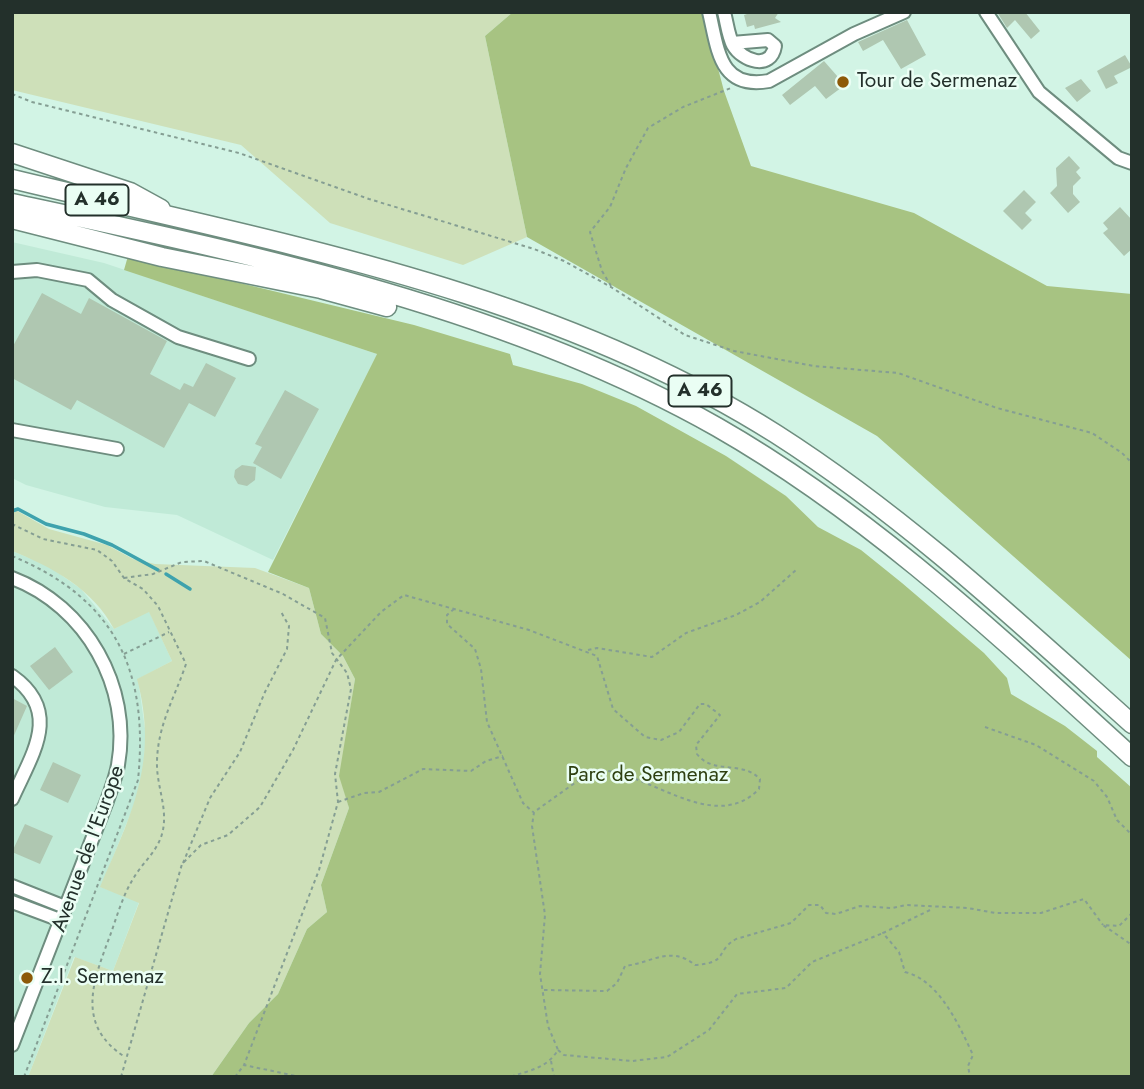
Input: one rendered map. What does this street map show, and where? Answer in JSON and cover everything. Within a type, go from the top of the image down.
[{"type":"highway","points":[[12,153],[130,192],[182,220]]},
{"type":"highway","name":"A 46","points":[[12,179],[355,263],[509,307],[623,353],[689,385],[776,434],[880,506],[1025,626],[1132,724]]},
{"type":"highway","name":"A 46","points":[[12,203],[263,261],[422,304],[565,356],[632,385],[717,428],[831,501],[928,576],[1132,757]]},
{"type":"highway","points":[[12,219],[162,257],[321,289],[565,356]]},
{"type":"street","points":[[709,12],[724,66],[741,80],[769,80],[854,34],[904,12]]},
{"type":"street","points":[[724,12],[732,43]]},
{"type":"street","points":[[985,12],[1039,92],[1118,158],[1131,161]]},
{"type":"street","points":[[12,272],[37,270],[88,280],[112,300],[178,337],[249,359]]},
{"type":"street","points":[[12,430],[117,449]]},
{"type":"street","name":"Avenue de l'Europe","points":[[12,578],[42,593],[77,622],[104,663],[115,691],[121,736],[118,765],[13,1039]]},
{"type":"street","points":[[12,676],[32,693],[41,721],[39,740],[12,799]]},
{"type":"street","points":[[12,886],[65,907]]},
{"type":"street","points":[[12,902],[60,920]]},
{"type":"path","points":[[611,287],[602,271],[590,232],[610,207],[626,168],[648,128],[683,107],[737,85],[741,80]]},
{"type":"path","points":[[12,93],[32,102],[155,130],[292,170],[369,199],[534,249],[564,261],[611,287],[685,335],[734,351],[814,366],[898,373],[997,408],[1091,433],[1122,453],[1132,463]]},
{"type":"path","name":"Avenue de l'Europe","points":[[12,556],[44,569],[77,592],[98,614],[124,654],[139,699],[142,736],[138,780],[24,1077]]},
{"type":"path","points":[[124,578],[153,573],[182,562],[204,561],[283,594],[325,618],[328,643],[336,660],[347,673],[351,689],[335,774],[338,802],[320,870],[244,1065],[235,1077]]},
{"type":"path","points":[[587,651],[597,648],[652,657],[686,633],[736,615],[760,602],[796,570]]},
{"type":"path","points":[[182,864],[201,845],[228,835],[260,807],[293,750],[336,660],[380,612],[404,595],[597,656],[613,709],[645,737],[661,740],[679,732],[700,704],[718,713],[719,720],[696,746],[697,754],[711,765],[754,772],[760,779],[759,789],[743,802],[711,804],[673,795],[620,773],[593,770],[534,812],[532,826],[545,915],[540,974],[548,1026],[558,1050],[564,1055],[632,1061],[667,1057],[709,1030],[737,995],[786,988],[812,962],[883,933],[932,909]]},
{"type":"path","points":[[454,609],[447,615],[447,624],[475,649],[481,669],[487,723],[523,803],[534,812]]},
{"type":"path","points":[[121,1077],[182,864],[210,798],[240,752],[265,692],[287,649],[289,626],[280,610]]},
{"type":"path","points":[[124,654],[170,632]]},
{"type":"path","points":[[985,727],[1036,745],[1094,781],[1107,797],[1116,820],[1132,835]]},
{"type":"path","points":[[338,802],[364,793],[379,792],[424,769],[471,771],[486,761],[504,756]]},
{"type":"path","points":[[543,990],[607,991],[617,983],[625,966],[638,965],[662,954],[687,958],[695,965],[709,964],[718,961],[728,943],[791,923],[810,905],[820,905],[826,913],[836,914],[859,906],[891,908],[906,905],[932,909],[1041,913],[1084,899],[1103,925],[1132,945]]},
{"type":"path","points":[[1103,925],[1119,926],[1132,913]]},
{"type":"path","points":[[883,933],[899,952],[905,972],[925,981],[963,1033],[973,1055],[968,1066],[970,1077]]},
{"type":"path","points":[[510,1077],[535,1070],[551,1061],[558,1050]]},
{"type":"path","points":[[551,1061],[554,1077]]},
{"type":"path","points":[[244,1065],[301,1077]]},
{"type":"shaded area","points":[[12,12],[513,12],[485,36],[527,237],[463,265],[330,223],[241,145],[12,90]]},
{"type":"shaded area","points":[[12,242],[104,263],[377,354],[273,560],[177,515],[105,507],[26,485],[12,478]]},
{"type":"shaded area","points":[[12,508],[49,529],[107,545],[133,559],[155,564],[255,568],[309,588],[321,634],[343,656],[355,679],[340,776],[349,808],[321,885],[327,912],[307,929],[278,994],[249,1023],[211,1077],[28,1077],[75,957],[113,971],[139,903],[100,887],[132,810],[139,786],[145,736],[137,679],[172,661],[149,612],[114,629],[95,602],[70,581],[42,564],[12,551]]},
{"type":"shaded area","points":[[12,551],[47,565],[81,589],[114,629],[149,611],[172,661],[138,679],[146,736],[142,785],[101,887],[139,902],[113,971],[74,957],[28,1077],[12,1077]]},
{"type":"green space","points":[[513,12],[703,12],[724,91],[751,166],[914,213],[1047,286],[1132,294],[1132,661],[877,436],[527,237],[485,36]]},
{"type":"green space","name":"Parc de Sermenaz","points":[[128,256],[414,325],[510,354],[513,365],[582,384],[636,406],[726,456],[786,496],[818,527],[861,550],[902,583],[984,653],[1007,678],[1011,694],[1065,726],[1097,751],[1097,757],[1132,788],[1132,1077],[211,1077],[249,1023],[278,994],[307,929],[327,912],[321,885],[349,808],[339,776],[355,679],[343,656],[321,634],[309,588],[268,572],[377,354],[124,270]]},
{"type":"building","points":[[753,12],[779,12],[775,18],[781,22],[755,29],[754,25],[747,27],[744,15]]},
{"type":"building","points":[[997,12],[1025,12],[1040,31],[1031,39],[1015,20],[1007,28]]},
{"type":"building","points":[[907,20],[926,55],[901,69],[883,40],[863,51],[858,42]]},
{"type":"building","points":[[1125,55],[1132,67],[1114,76],[1118,83],[1106,89],[1097,71]]},
{"type":"building","points":[[824,61],[845,85],[826,99],[815,86],[790,105],[782,95]]},
{"type":"building","points":[[1081,79],[1091,91],[1077,102],[1065,88]]},
{"type":"building","points":[[1069,156],[1080,168],[1076,172],[1081,178],[1073,186],[1073,194],[1080,202],[1068,213],[1050,193],[1057,186],[1056,168]]},
{"type":"building","points":[[1024,190],[1036,202],[1025,213],[1032,220],[1022,230],[1003,211]]},
{"type":"building","points":[[1120,207],[1132,220],[1132,249],[1124,256],[1103,233],[1108,229],[1103,223]]},
{"type":"building","points":[[42,293],[81,314],[89,298],[167,341],[150,374],[180,390],[184,383],[193,387],[206,363],[236,378],[215,417],[189,403],[164,448],[77,400],[71,410],[12,378],[12,348]]},
{"type":"building","points":[[285,390],[319,409],[281,479],[253,463],[262,447],[255,444]]},
{"type":"building","points":[[242,465],[256,467],[255,480],[247,486],[238,484],[234,477],[235,470]]},
{"type":"building","points":[[55,647],[73,672],[49,690],[30,666]]},
{"type":"building","points":[[12,698],[27,706],[12,740]]},
{"type":"building","points":[[53,762],[81,775],[68,803],[40,790]]},
{"type":"building","points":[[25,824],[53,836],[40,864],[12,852]]},
{"type":"waterway","points":[[12,511],[18,509],[46,524],[112,545],[158,570]]},
{"type":"waterway","points":[[166,574],[190,589]]},
{"type":"place","name":"Tour de Sermenaz","points":[[843,82]]},
{"type":"place","name":"Z.I. Sermenaz","points":[[27,978]]}]
